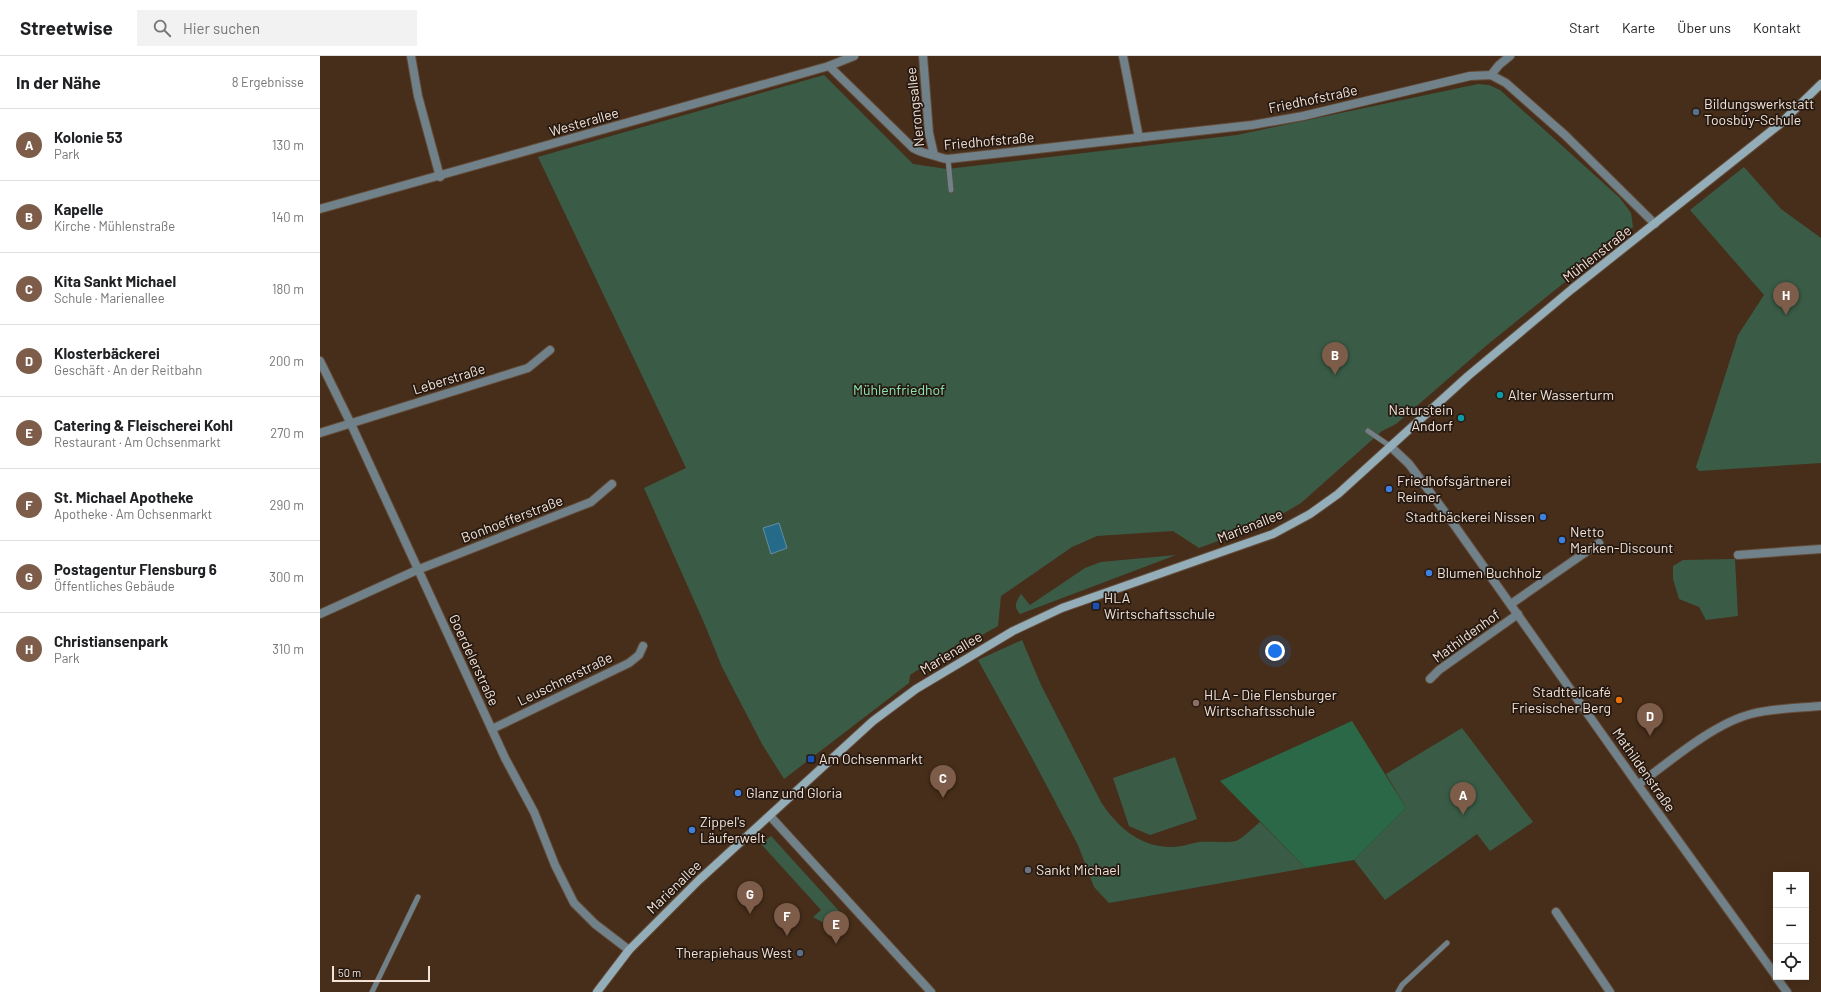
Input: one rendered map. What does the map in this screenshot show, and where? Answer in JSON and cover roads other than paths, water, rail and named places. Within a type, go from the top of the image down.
[{"type":"main road","name":"Mühlenstraße","points":[[1390,446],[1468,376],[1572,289],[1780,124],[1821,84]]},
{"type":"main road","name":"Marienallee","points":[[597,992],[629,950],[699,880],[873,721],[916,689],[1013,631],[1062,608],[1273,534],[1310,514],[1338,494],[1390,446]]},
{"type":"street","points":[[411,56],[420,103],[440,176]]},
{"type":"street","name":"Westerallee","points":[[320,209],[829,66],[854,56]]},
{"type":"street","name":"Nerongsallee","points":[[923,56],[929,133],[934,155]]},
{"type":"street","points":[[1123,56],[1139,138]]},
{"type":"street","points":[[1510,56],[1499,65],[1491,75],[1506,84],[1565,135],[1655,224]]},
{"type":"street","name":"Friedhofstraße","points":[[829,66],[913,148],[924,154],[934,155],[940,159],[1201,132],[1296,117],[1470,76],[1491,75]]},
{"type":"street","name":"Leberstraße","points":[[320,433],[528,368],[550,350]]},
{"type":"street","name":"Goerdelerstraße","points":[[320,361],[351,424],[417,570],[492,728],[534,812],[555,865],[574,902],[595,924],[629,950]]},
{"type":"street","name":"Mathildenstraße","points":[[1390,446],[1409,464],[1450,519],[1773,973]]},
{"type":"street","name":"Bonhoefferstraße","points":[[320,614],[417,570],[591,502],[612,484]]},
{"type":"street","points":[[1511,604],[1599,543]]},
{"type":"street","points":[[1738,555],[1821,549]]},
{"type":"street","name":"Mathildenhof","points":[[1430,680],[1439,670],[1518,614]]},
{"type":"street","name":"Leuschnerstraße","points":[[492,728],[629,663],[639,654],[643,646]]},
{"type":"street","points":[[1638,785],[1708,734],[1730,721],[1751,714],[1784,709],[1821,706]]},
{"type":"street","points":[[770,816],[931,992]]},
{"type":"street","points":[[1556,912],[1610,992]]},
{"type":"street","name":"Mathildenstraße","points":[[1778,980],[1787,992]]},
{"type":"lane","points":[[948,159],[951,190]]},
{"type":"lane","points":[[1368,431],[1390,446]]},
{"type":"lane","points":[[372,992],[418,897]]},
{"type":"lane","points":[[1398,992],[1402,986],[1447,944]]},
{"type":"water","points":[[779,523],[787,548],[771,554],[763,528]]},
{"type":"place","name":"Bildungswerkstatt Toosbüy-Schule","points":[[1696,112]]},
{"type":"place","name":"Christiansenpark","points":[[1786,315]]},
{"type":"place","name":"Kapelle","points":[[1335,375]]},
{"type":"place","name":"Alter Wasserturm","points":[[1500,395]]},
{"type":"place","name":"Naturstein Andorf","points":[[1461,418]]},
{"type":"place","name":"Friedhofsgärtnerei Reimer","points":[[1389,489]]},
{"type":"place","name":"Stadtbäckerei Nissen","points":[[1543,517]]},
{"type":"place","name":"Netto Marken-Discount","points":[[1562,540]]},
{"type":"place","name":"Blumen Buchholz","points":[[1429,573]]},
{"type":"place","name":"HLA Wirtschaftsschule","points":[[1096,606]]},
{"type":"place","name":"Stadtteilcafé Friesischer Berg","points":[[1619,700]]},
{"type":"place","name":"HLA - Die Flensburger Wirtschaftsschule","points":[[1196,703]]},
{"type":"place","name":"Klosterbäckerei","points":[[1650,736]]},
{"type":"place","name":"Am Ochsenmarkt","points":[[811,759]]},
{"type":"place","name":"Glanz und Gloria","points":[[738,793]]},
{"type":"place","name":"Kita Sankt Michael","points":[[943,798]]},
{"type":"place","name":"Kolonie 53","points":[[1463,815]]},
{"type":"place","name":"Zippel's Läuferwelt","points":[[692,830]]},
{"type":"place","name":"Sankt Michael","points":[[1028,870]]},
{"type":"place","name":"Postagentur Flensburg 6","points":[[750,914]]},
{"type":"place","name":"St. Michael Apotheke","points":[[787,936]]},
{"type":"place","name":"Catering & Fleischerei Kohl","points":[[836,944]]},
{"type":"place","name":"Therapiehaus West","points":[[800,953]]},
{"type":"park label","name":"Mühlenfriedhof","points":[[899,390]]}]
